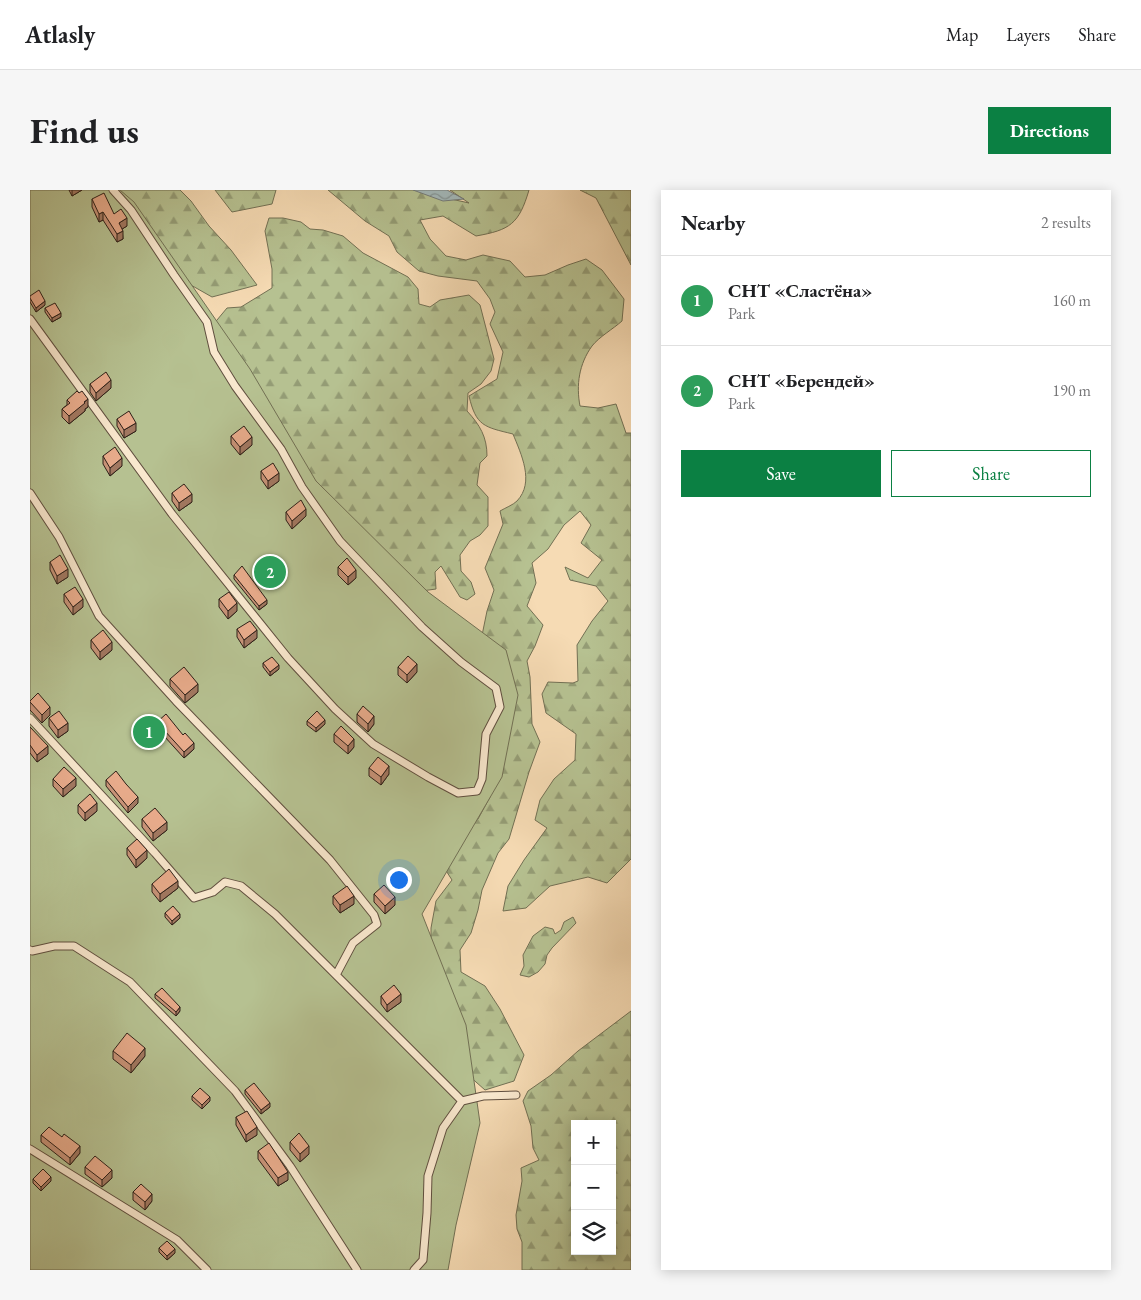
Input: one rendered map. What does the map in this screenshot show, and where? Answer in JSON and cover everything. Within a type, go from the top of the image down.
[{"type":"lane","points":[[30,319],[172,514],[288,658],[335,709],[373,744],[428,777],[458,793],[477,791],[482,779],[486,734],[500,707],[496,688],[461,662],[422,627],[340,541],[302,487],[281,449],[235,386],[214,352],[207,322],[131,210],[113,190]]},
{"type":"lane","points":[[30,493],[59,537],[100,616],[182,708],[330,860],[374,915],[377,924],[353,943],[336,975]]},
{"type":"lane","points":[[30,718],[155,852],[194,898],[213,892],[224,882],[241,886],[275,914],[462,1101]]},
{"type":"lane","points":[[30,950],[54,946],[74,946],[130,982],[235,1092],[290,1166],[357,1270]]},
{"type":"lane","points":[[414,1270],[423,1260],[428,1176],[443,1128],[462,1101],[483,1096],[516,1095]]},
{"type":"lane","points":[[30,1149],[177,1240],[206,1270]]},
{"type":"green space","points":[[30,190],[120,190],[134,202],[250,369],[316,481],[428,592],[506,650],[518,695],[502,777],[422,914],[466,1025],[480,1123],[456,1225],[448,1270],[30,1270]]},
{"type":"green space","points":[[107,190],[180,190],[231,250],[257,285],[212,297],[182,280]]},
{"type":"green space","points":[[215,190],[276,190],[272,204],[232,212]]},
{"type":"green space","points":[[328,190],[425,190],[442,197],[469,203],[450,190],[529,190],[521,211],[512,224],[488,234],[476,236],[443,216],[420,220],[430,239],[446,256],[466,260],[483,255],[510,261],[525,277],[545,275],[586,259],[602,270],[624,299],[622,321],[598,339],[584,360],[581,367],[578,390],[580,406],[598,408],[616,404],[626,433],[631,433],[631,859],[607,883],[588,877],[550,886],[526,908],[503,911],[508,886],[547,828],[535,820],[540,800],[554,779],[575,760],[576,734],[546,713],[542,694],[548,682],[573,683],[578,681],[577,645],[592,621],[608,601],[596,586],[570,580],[565,567],[588,578],[602,560],[581,543],[591,525],[580,511],[564,525],[548,549],[532,563],[536,583],[527,606],[543,625],[527,661],[530,677],[532,724],[540,742],[509,839],[498,853],[482,890],[471,933],[460,950],[461,972],[485,986],[500,1009],[524,1055],[514,1081],[485,1090],[467,1074],[431,941],[431,928],[436,901],[452,880],[443,866],[463,827],[478,819],[490,797],[479,650],[487,611],[494,590],[485,568],[503,524],[500,511],[517,501],[522,493],[526,477],[525,468],[513,434],[483,424],[475,414],[469,396],[497,379],[503,352],[490,324],[495,312],[490,299],[477,281],[438,276],[419,271],[397,252],[389,236],[365,221]]},
{"type":"green space","points":[[580,190],[631,190],[631,265],[596,198]]},
{"type":"green space","points":[[269,218],[283,218],[301,222],[310,229],[323,230],[343,236],[363,253],[408,277],[418,289],[419,304],[430,307],[440,300],[469,295],[480,305],[494,359],[491,371],[481,384],[468,393],[467,411],[479,426],[486,443],[487,456],[480,463],[477,485],[488,497],[488,526],[480,535],[470,541],[460,555],[461,571],[471,582],[475,594],[467,600],[460,597],[441,566],[435,572],[436,589],[407,593],[383,582],[212,326],[227,308],[241,307],[272,288],[272,269],[265,231]]},
{"type":"green space","points":[[573,917],[576,923],[552,948],[547,955],[545,964],[538,972],[529,977],[520,975],[524,966],[523,955],[533,936],[545,927],[553,929],[555,934],[561,930],[564,922]]},
{"type":"green space","points":[[631,1011],[631,1270],[522,1270],[522,1242],[517,1229],[516,1215],[522,1181],[521,1168],[539,1160],[533,1148],[531,1126],[523,1101],[528,1091],[551,1075],[578,1051]]},
{"type":"water","points":[[413,190],[447,190],[464,199],[443,201]]},
{"type":"building","points":[[104,193],[114,214],[121,209],[127,218],[119,223],[123,231],[117,234],[103,212],[99,214],[92,199]]},
{"type":"building","points":[[39,290],[45,301],[36,308],[30,296]]},
{"type":"building","points":[[55,303],[61,313],[52,318],[45,308]]},
{"type":"building","points":[[106,372],[111,380],[96,393],[90,384]]},
{"type":"building","points":[[77,391],[79,393],[82,391],[88,399],[69,416],[62,409],[70,403],[67,400]]},
{"type":"building","points":[[129,411],[136,423],[124,430],[117,419]]},
{"type":"building","points":[[244,426],[252,437],[240,447],[231,436]]},
{"type":"building","points":[[115,447],[122,458],[110,468],[103,456]]},
{"type":"building","points":[[273,463],[279,473],[268,481],[261,471]]},
{"type":"building","points":[[184,484],[192,494],[179,503],[172,493]]},
{"type":"building","points":[[301,500],[306,509],[292,521],[286,512]]},
{"type":"building","points":[[60,555],[68,569],[57,576],[50,562]]},
{"type":"building","points":[[347,558],[356,570],[348,577],[338,567]]},
{"type":"building","points":[[242,566],[267,600],[259,606],[234,575]]},
{"type":"building","points":[[75,587],[83,599],[73,607],[64,594]]},
{"type":"building","points":[[229,592],[237,603],[228,611],[219,599]]},
{"type":"building","points":[[250,621],[257,630],[244,640],[237,629]]},
{"type":"building","points":[[103,630],[112,642],[100,652],[91,640]]},
{"type":"building","points":[[408,656],[417,664],[407,675],[398,667]]},
{"type":"building","points":[[272,657],[279,665],[270,672],[263,663]]},
{"type":"building","points":[[184,667],[198,684],[185,695],[170,679]]},
{"type":"building","points":[[38,693],[50,707],[42,715],[30,702]]},
{"type":"building","points":[[363,706],[374,716],[368,724],[357,714]]},
{"type":"building","points":[[59,711],[68,723],[58,730],[49,718]]},
{"type":"building","points":[[317,711],[325,720],[316,728],[307,721]]},
{"type":"building","points":[[166,714],[183,735],[185,733],[194,743],[184,752],[156,723]]},
{"type":"building","points":[[341,726],[354,739],[348,746],[334,734]]},
{"type":"building","points":[[30,727],[48,746],[37,755],[30,745]]},
{"type":"building","points":[[378,757],[389,766],[381,777],[369,768]]},
{"type":"building","points":[[64,767],[76,778],[63,789],[53,779]]},
{"type":"building","points":[[116,771],[138,797],[128,807],[106,780]]},
{"type":"building","points":[[90,794],[97,803],[85,813],[78,805]]},
{"type":"building","points":[[155,808],[167,822],[153,833],[142,819]]},
{"type":"building","points":[[137,839],[147,850],[136,860],[127,848]]},
{"type":"building","points":[[169,869],[178,881],[160,894],[152,884]]},
{"type":"building","points":[[384,885],[395,897],[385,906],[374,894]]},
{"type":"building","points":[[347,886],[354,896],[340,905],[333,896]]},
{"type":"building","points":[[173,906],[180,914],[172,921],[165,913]]},
{"type":"building","points":[[394,985],[401,994],[387,1005],[381,996]]},
{"type":"building","points":[[162,988],[180,1007],[176,1012],[155,994]]},
{"type":"building","points":[[127,1033],[145,1048],[131,1065],[113,1051]]},
{"type":"building","points":[[254,1083],[270,1103],[261,1110],[245,1090]]},
{"type":"building","points":[[200,1088],[210,1097],[202,1105],[192,1096]]},
{"type":"building","points":[[247,1111],[257,1127],[246,1135],[236,1117]]},
{"type":"building","points":[[49,1127],[62,1137],[64,1134],[80,1146],[70,1158],[41,1135]]},
{"type":"building","points":[[299,1133],[309,1146],[300,1154],[290,1142]]},
{"type":"building","points":[[269,1143],[288,1172],[278,1178],[258,1151]]},
{"type":"building","points":[[95,1156],[112,1170],[102,1180],[85,1167]]},
{"type":"building","points":[[43,1169],[51,1177],[41,1187],[33,1179]]},
{"type":"building","points":[[141,1184],[152,1194],[145,1202],[133,1192]]},
{"type":"building","points":[[167,1241],[175,1249],[167,1256],[159,1248]]},
{"type":"place","name":"СНТ «Берендей»","points":[[270,572]]},
{"type":"place","name":"СНТ «Сластёна»","points":[[149,732]]}]
